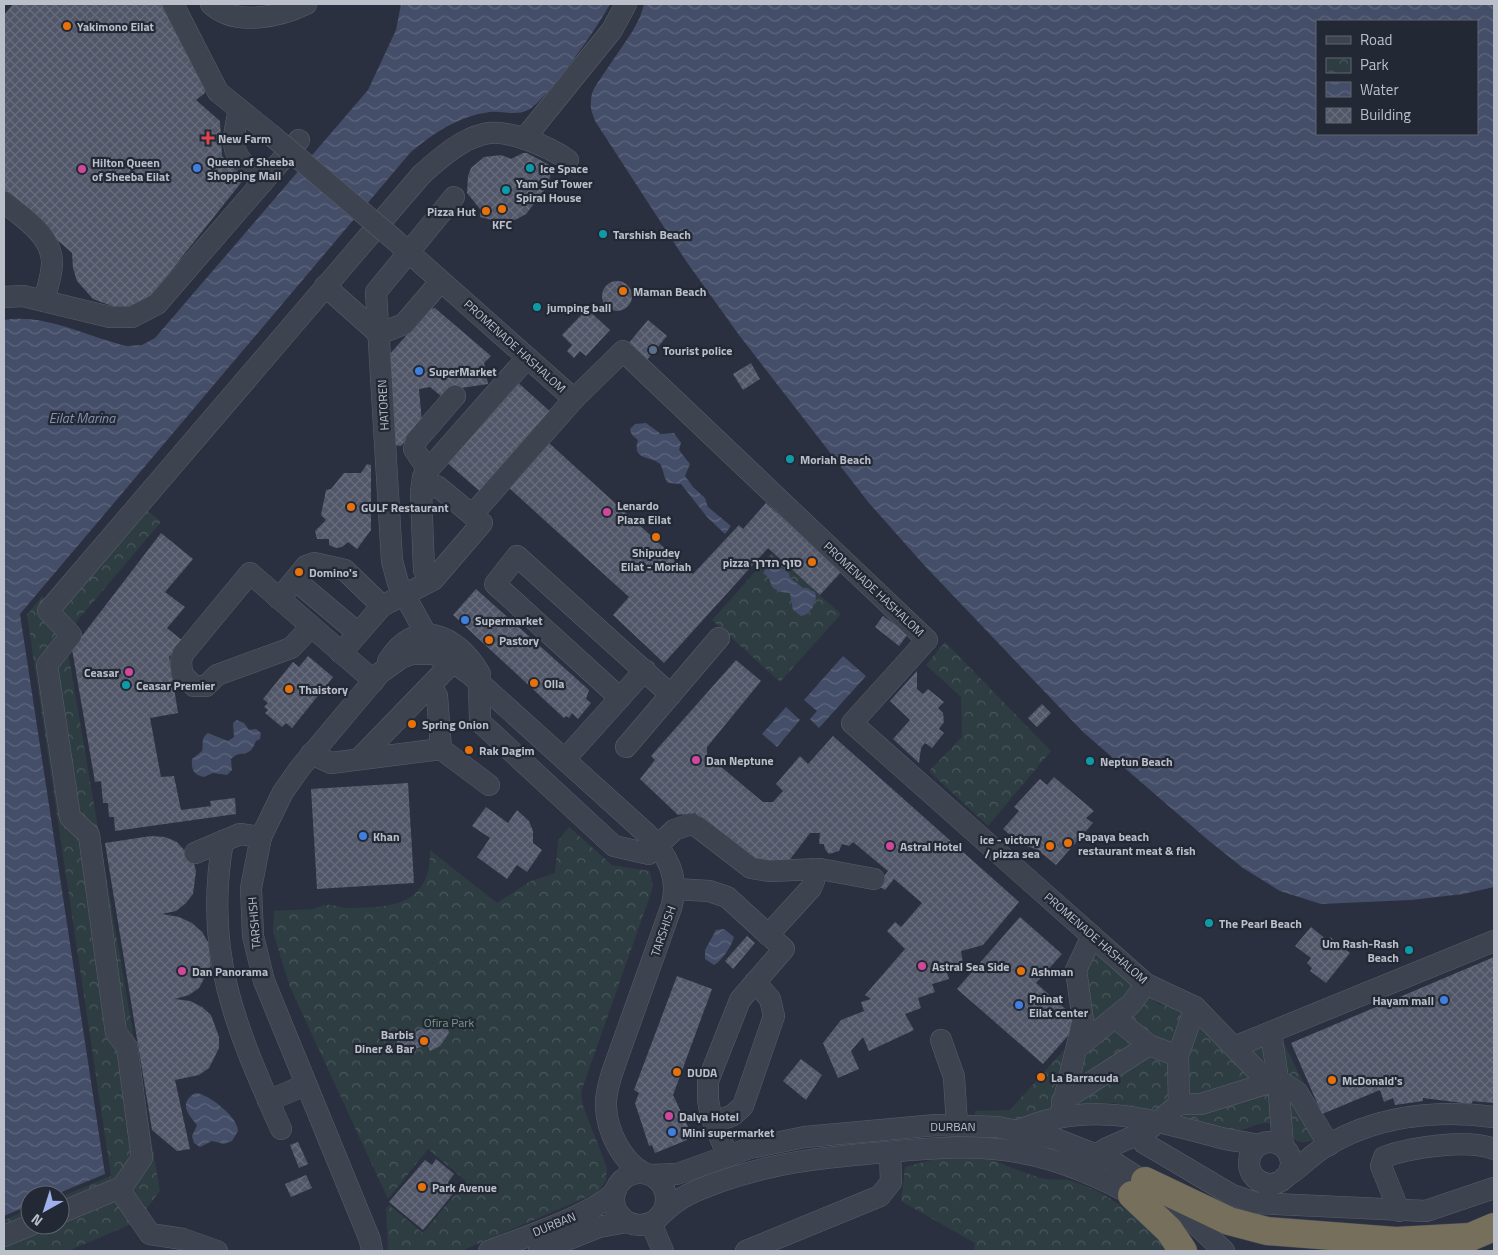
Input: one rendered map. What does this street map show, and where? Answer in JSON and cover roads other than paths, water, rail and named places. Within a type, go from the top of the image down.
[{"type":"highway","points":[[1138,1188],[1229,1222],[1267,1231],[1403,1241],[1486,1241]]},
{"type":"highway","points":[[1138,1188],[1183,1251]]},
{"type":"highway","points":[[1434,1251],[1486,1241]]},
{"type":"street","name":"PROMENADE HASHALOM","points":[[173,4],[203,47],[218,92],[402,246],[574,399],[623,351],[927,640],[852,723],[1146,984],[1195,1007],[1257,1071],[1278,1080],[1297,1092],[1325,1147]]},
{"type":"street","points":[[211,4],[227,14],[244,17],[294,6]]},
{"type":"street","points":[[524,139],[612,30],[626,4]]},
{"type":"street","points":[[239,108],[232,143],[240,160],[262,183]]},
{"type":"street","points":[[70,1209],[119,1189],[142,1158],[127,1047],[116,1034],[89,835],[70,817],[47,665],[71,635],[48,611],[422,174],[462,144],[484,134],[524,139],[551,149],[568,160]]},
{"type":"street","points":[[4,297],[23,296],[110,317],[132,317],[145,312],[157,304],[299,140]]},
{"type":"street","name":"HATOREN","points":[[426,634],[404,595],[392,561],[376,292],[402,246],[454,197]]},
{"type":"street","points":[[4,202],[45,239],[52,265],[44,301]]},
{"type":"street","points":[[326,286],[379,334],[404,324],[441,281]]},
{"type":"street","points":[[432,580],[424,570],[421,492],[423,477],[527,358]]},
{"type":"street","points":[[428,470],[414,449],[416,441],[455,396]]},
{"type":"street","points":[[472,515],[574,399]]},
{"type":"street","points":[[341,653],[382,606],[432,580],[482,523],[437,486],[421,492]]},
{"type":"street","points":[[620,698],[495,584],[517,556],[671,695]]},
{"type":"street","points":[[279,599],[306,566],[314,563],[345,570],[382,606]]},
{"type":"street","points":[[311,627],[291,648],[217,675],[206,686],[194,686],[184,679],[180,668],[184,654],[250,573],[341,653],[377,677]]},
{"type":"street","points":[[295,580],[358,633]]},
{"type":"street","name":"TARSHISH","points":[[372,1251],[370,1240],[264,981],[253,936],[251,888],[254,864],[261,837],[282,792],[311,754],[377,677],[403,642],[414,636],[438,635],[461,649],[480,672],[483,685]]},
{"type":"street","points":[[626,746],[719,638]]},
{"type":"street","name":"TARSHISH","points":[[377,677],[401,658],[412,654],[433,654],[453,662],[483,685],[658,846],[670,866],[675,889],[671,909],[612,1072],[607,1095],[608,1120],[621,1150],[630,1164],[647,1174]]},
{"type":"street","points":[[359,759],[453,662]]},
{"type":"street","points":[[565,759],[645,670]]},
{"type":"street","points":[[431,685],[437,696],[441,749]]},
{"type":"street","points":[[483,685],[480,722],[614,846],[649,854],[674,830],[691,824],[699,828],[751,868],[766,871],[815,869],[839,871],[874,879]]},
{"type":"street","points":[[311,754],[331,763],[441,749],[489,785]]},
{"type":"street","points":[[195,853],[240,834],[261,837]]},
{"type":"street","points":[[222,841],[216,907],[223,979],[238,1029],[281,1130]]},
{"type":"street","points":[[768,935],[811,888],[815,869]]},
{"type":"street","points":[[675,889],[698,889],[721,894],[734,902],[784,949],[743,996],[733,1014],[708,1081],[708,1104],[728,1156]]},
{"type":"street","points":[[1061,1109],[1083,1021],[1076,970],[1092,936]]},
{"type":"street","points":[[1234,1047],[1494,941]]},
{"type":"street","points":[[714,1123],[734,1116],[743,1106],[774,1016],[768,995],[756,982]]},
{"type":"street","points":[[1077,1048],[1131,1004],[1146,984]]},
{"type":"street","points":[[1179,1104],[1178,1056],[1195,1007]]},
{"type":"street","points":[[1115,1018],[1149,1045],[1178,1056]]},
{"type":"street","points":[[1256,1203],[1268,1179],[1290,1167],[1285,1149],[1271,1032]]},
{"type":"street","points":[[941,1040],[954,1077],[957,1125]]},
{"type":"street","points":[[1020,1130],[1061,1109],[1149,1045]]},
{"type":"street","points":[[1093,1113],[1081,1123],[1078,1130],[1091,1151],[1107,1148],[1148,1130],[1179,1104],[1201,1104],[1278,1080]]},
{"type":"street","points":[[268,1101],[305,1084]]},
{"type":"street","points":[[1061,1109],[1156,1122],[1258,1145],[1271,1142],[1285,1149],[1305,1153],[1325,1147],[1370,1126],[1406,1117],[1446,1113],[1494,1117]]},
{"type":"street","name":"DURBAN","points":[[647,1174],[677,1174],[765,1144],[805,1137],[957,1125],[1020,1130],[1056,1138],[1091,1151],[1138,1188],[1203,1251]]},
{"type":"street","points":[[1188,1129],[1226,1149],[1268,1179]]},
{"type":"street","points":[[1144,1143],[1232,1196],[1256,1203],[1399,1211],[1422,1202],[1494,1188]]},
{"type":"street","points":[[1258,1145],[1250,1158],[1250,1168],[1268,1179],[1301,1168],[1325,1147]]},
{"type":"street","points":[[1399,1211],[1381,1166],[1384,1157],[1442,1146],[1465,1145],[1494,1149]]},
{"type":"street","name":"DURBAN","points":[[657,1218],[687,1194],[763,1168],[807,1159],[958,1147],[1023,1153],[1138,1188],[1191,1218],[1224,1251]]},
{"type":"street","points":[[746,1251],[880,1196],[891,1182],[890,1152]]},
{"type":"street","points":[[647,1174],[657,1179],[664,1188],[667,1201],[657,1218],[639,1226],[627,1222],[616,1210],[614,1202],[616,1190],[628,1176],[647,1174]]},
{"type":"street","points":[[119,1189],[150,1234],[182,1239],[217,1251]]},
{"type":"street","name":"DURBAN","points":[[488,1251],[592,1209],[608,1199],[616,1190]]},
{"type":"street","points":[[657,1218],[663,1251]]},
{"type":"street","name":"DURBAN","points":[[539,1251],[600,1227],[627,1222]]},
{"type":"street","points":[[4,1236],[20,1229]]},
{"type":"water","name":"Eilat Marina","points":[[401,4],[610,4],[560,78],[528,110],[519,113],[490,112],[457,121],[437,132],[410,153],[20,614],[105,1174],[70,1188],[70,1185],[20,1185],[20,1209],[4,1216],[4,320],[35,320],[51,323],[127,346],[142,345],[155,338],[368,90],[396,30]]},
{"type":"water","points":[[644,4],[1494,4],[1494,887],[1463,894],[1411,900],[1321,904],[1280,891],[1243,868],[1208,840],[1083,732],[924,565],[869,503],[739,335],[686,261],[595,121],[591,106],[593,91],[605,69],[634,28]]},
{"type":"water","points":[[646,423],[661,434],[674,433],[681,443],[679,450],[690,464],[685,476],[705,498],[708,507],[731,526],[725,534],[707,517],[681,484],[668,483],[660,464],[640,455],[637,447],[638,440],[632,435],[630,429],[635,424]]},
{"type":"water","points":[[771,561],[789,573],[790,578],[803,588],[815,592],[816,598],[813,607],[807,614],[801,616],[793,610],[790,593],[780,592],[772,587],[769,578],[763,573]]},
{"type":"water","points":[[843,656],[866,676],[819,728],[810,719],[817,711],[804,700]]},
{"type":"water","points":[[786,707],[800,720],[777,747],[762,734]]},
{"type":"water","points":[[237,720],[244,723],[249,730],[256,729],[261,733],[260,739],[256,741],[250,751],[238,754],[231,759],[232,770],[227,775],[213,773],[204,777],[198,775],[193,769],[192,759],[202,751],[203,739],[208,733],[228,741],[234,737],[233,723]]},
{"type":"water","points":[[724,929],[734,937],[726,952],[714,965],[705,959],[705,950],[716,930]]},
{"type":"water","points":[[195,1093],[201,1094],[215,1102],[234,1120],[238,1131],[232,1141],[224,1144],[212,1141],[200,1147],[194,1143],[192,1136],[197,1125],[190,1116],[186,1104]]},
{"type":"place","name":"Yakimono Eilat","points":[[67,26]]},
{"type":"place","name":"New Farm","points":[[208,138]]},
{"type":"place","name":"Queen of Sheeba Shopping Mall","points":[[197,168]]},
{"type":"place","name":"Ice Space","points":[[530,168]]},
{"type":"place","name":"Hilton Queen of Sheeba Eilat","points":[[82,169]]},
{"type":"place","name":"Yam Suf Tower Spiral House","points":[[506,190]]},
{"type":"place","name":"KFC","points":[[502,209]]},
{"type":"place","name":"Pizza Hut","points":[[486,211]]},
{"type":"place","name":"Tarshish Beach","points":[[603,234]]},
{"type":"place","name":"Maman Beach","points":[[623,291]]},
{"type":"place","name":"jumping ball","points":[[537,307]]},
{"type":"place","name":"Tourist police","points":[[653,350]]},
{"type":"place","name":"SuperMarket","points":[[419,371]]},
{"type":"place","name":"Moriah Beach","points":[[790,459]]},
{"type":"place","name":"GULF Restaurant","points":[[351,507]]},
{"type":"place","name":"Lenardo Plaza Eilat","points":[[607,512]]},
{"type":"place","name":"Shipudey Eilat - Moriah","points":[[656,537]]},
{"type":"place","name":"pizza סוף הדרך","points":[[812,562]]},
{"type":"place","name":"Domino's","points":[[299,572]]},
{"type":"place","name":"Supermarket","points":[[465,620]]},
{"type":"place","name":"Pastory","points":[[489,640]]},
{"type":"place","name":"Ceasar","points":[[129,672]]},
{"type":"place","name":"Olla","points":[[534,683]]},
{"type":"place","name":"Ceasar Premier","points":[[126,685]]},
{"type":"place","name":"Thaistory","points":[[289,689]]},
{"type":"place","name":"Spring Onion","points":[[412,724]]},
{"type":"place","name":"Rak Dagim","points":[[469,750]]},
{"type":"place","name":"Dan Neptune","points":[[696,760]]},
{"type":"place","name":"Neptun Beach","points":[[1090,761]]},
{"type":"place","name":"Khan","points":[[363,836]]},
{"type":"place","name":"Papaya beach restaurant meat & fish","points":[[1068,843]]},
{"type":"place","name":"Astral Hotel","points":[[890,846]]},
{"type":"place","name":"ice - victory / pizza sea","points":[[1050,846]]},
{"type":"place","name":"The Pearl Beach","points":[[1209,923]]},
{"type":"place","name":"Um Rash-Rash Beach","points":[[1409,950]]},
{"type":"place","name":"Astral Sea Side","points":[[922,966]]},
{"type":"place","name":"Dan Panorama","points":[[182,971]]},
{"type":"place","name":"Ashman","points":[[1021,971]]},
{"type":"place","name":"Hayam mall","points":[[1444,1000]]},
{"type":"place","name":"Pninat Eilat center","points":[[1019,1005]]},
{"type":"place","name":"Barbis Diner & Bar","points":[[424,1041]]},
{"type":"place","name":"DUDA","points":[[677,1072]]},
{"type":"place","name":"La Barracuda","points":[[1041,1077]]},
{"type":"place","name":"McDonald's","points":[[1332,1080]]},
{"type":"place","name":"Dalya Hotel","points":[[669,1116]]},
{"type":"place","name":"Mini supermarket","points":[[672,1132]]},
{"type":"place","name":"Park Avenue","points":[[422,1187]]},
{"type":"park label","name":"Ofira Park","points":[[449,1022]]}]
